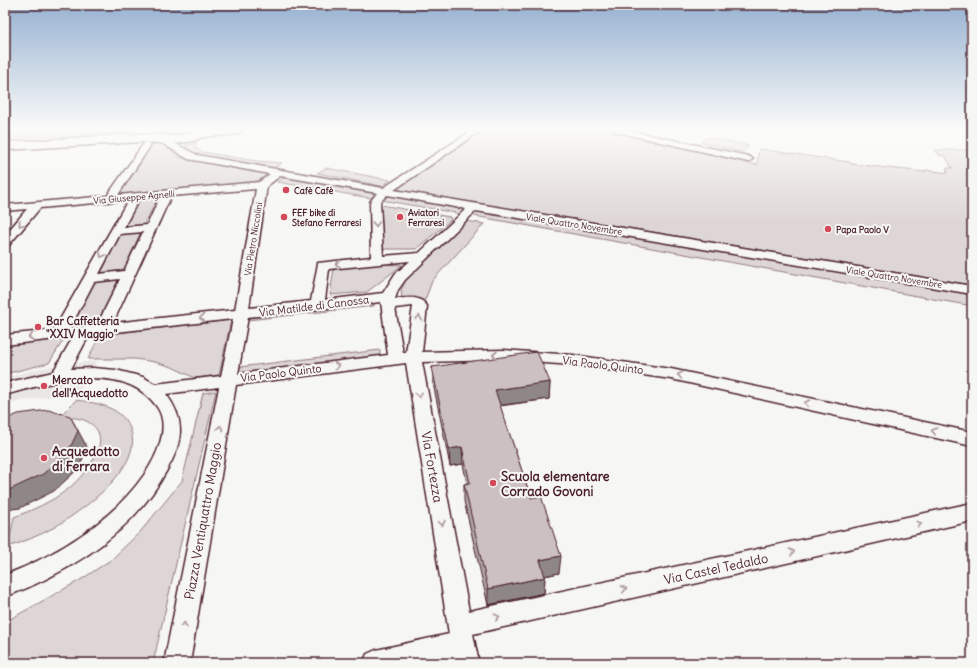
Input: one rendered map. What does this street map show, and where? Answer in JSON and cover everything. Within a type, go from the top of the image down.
[{"type":"street","points":[[110,199],[137,161]]},
{"type":"street","name":"Viale Quattro Novembre","points":[[215,161],[474,207],[972,290]]},
{"type":"street","points":[[377,260],[375,202],[385,191],[430,161]]},
{"type":"street","points":[[262,185],[278,172]]},
{"type":"street","name":"Via Giuseppe Agnelli","points":[[5,208],[262,185]]},
{"type":"street","name":"Via Pietro Niccolini","points":[[241,314],[262,185]]},
{"type":"street","points":[[103,329],[167,194]]},
{"type":"street","points":[[59,334],[135,196]]},
{"type":"street","points":[[5,242],[37,205]]},
{"type":"street","points":[[387,301],[400,277],[474,207]]},
{"type":"street","points":[[115,231],[151,228]]},
{"type":"street","points":[[317,305],[323,266],[422,256]]},
{"type":"street","points":[[89,279],[129,274]]},
{"type":"street","name":"Via Matilde di Canossa","points":[[241,314],[317,305],[387,301]]},
{"type":"street","name":"Via Fortezza","points":[[404,358],[420,310],[419,304],[412,302],[387,301],[404,358],[463,644]]},
{"type":"street","points":[[5,340],[241,314]]},
{"type":"street","name":"Piazza Ventiquattro Maggio","points":[[177,663],[241,314]]},
{"type":"street","points":[[59,376],[84,331]]},
{"type":"street","name":"Via Paolo Quinto","points":[[229,380],[404,358],[504,355],[573,360],[637,368],[702,379],[972,439]]},
{"type":"street","points":[[5,389],[59,376],[85,374],[111,375],[138,382],[152,390],[160,398],[168,410],[171,429],[170,439],[163,460],[148,485],[120,516],[78,548],[34,573],[5,586]]},
{"type":"street","points":[[152,390],[229,380]]},
{"type":"street","name":"Via Castel Tedaldo","points":[[376,663],[463,644],[972,512]]},
{"type":"shaded area","points":[[138,161],[201,161],[270,174],[253,183],[113,196]]},
{"type":"shaded area","points":[[232,161],[282,163],[273,168]]},
{"type":"shaded area","points":[[436,161],[740,161],[757,165],[757,161],[843,161],[852,164],[948,173],[946,168],[952,168],[948,161],[972,161],[972,285],[393,189]]},
{"type":"shaded area","points":[[326,168],[390,180],[382,186],[317,173]]},
{"type":"shaded area","points":[[286,177],[378,193],[370,198],[277,182]]},
{"type":"shaded area","points":[[387,195],[467,208],[462,214],[381,200]]},
{"type":"shaded area","points":[[159,196],[143,226],[123,227],[141,198]]},
{"type":"shaded area","points":[[381,205],[450,217],[451,220],[416,249],[383,249]]},
{"type":"shaded area","points":[[475,209],[939,288],[972,295],[972,306],[469,215]]},
{"type":"shaded area","points":[[466,221],[484,224],[432,281],[425,300],[402,300],[401,290],[408,276]]},
{"type":"shaded area","points":[[141,231],[124,270],[101,273],[121,233]]},
{"type":"shaded area","points":[[379,264],[402,265],[367,292],[330,295],[334,268]]},
{"type":"shaded area","points":[[119,279],[97,324],[70,327],[95,282]]},
{"type":"shaded area","points":[[374,301],[374,306],[248,320],[248,314]]},
{"type":"shaded area","points":[[231,320],[219,375],[195,378],[172,367],[155,362],[135,359],[88,359],[100,335]]},
{"type":"shaded area","points":[[64,339],[49,363],[5,374],[5,345]]},
{"type":"shaded area","points":[[380,350],[380,357],[238,375],[239,367]]},
{"type":"shaded area","name":"Mercato dell'Acquedotto","points":[[97,361],[79,392],[20,401],[5,405],[5,379],[29,371],[53,366]]},
{"type":"shaded area","points":[[216,391],[153,663],[5,663],[5,622],[82,579],[112,559],[141,531],[182,481],[203,393]]},
{"type":"shaded area","points":[[76,400],[101,405],[116,411],[122,416],[131,431],[132,445],[128,460],[107,488],[65,521],[30,539],[8,547],[14,517],[42,505],[68,489],[83,474],[96,455],[99,445],[99,435],[94,427],[81,419],[59,417]]},
{"type":"building","name":"Scuola elementare Corrado Govoni","points":[[537,352],[550,382],[495,390],[531,498],[541,496],[561,556],[540,560],[545,577],[488,589],[464,484],[470,483],[462,447],[449,449],[432,367]]},
{"type":"building","points":[[48,410],[70,416],[78,431],[68,452],[43,474],[5,491],[5,420],[18,414]]},
{"type":"place","name":"Cafè Cafè","points":[[286,190]]},
{"type":"place","name":"FEF bike di Stefano Ferraresi","points":[[284,217]]},
{"type":"place","name":"Aviatori Ferraresi","points":[[400,217]]},
{"type":"place","name":"Papa Paolo V","points":[[828,229]]},
{"type":"place","name":"Bar Caffetteria \"XXIV Maggio\"","points":[[38,327]]},
{"type":"place","name":"Mercato dell'Acquedotto","points":[[44,386]]},
{"type":"place","name":"Acquedotto di Ferrara","points":[[44,458]]},
{"type":"place","name":"Scuola elementare Corrado Govoni","points":[[493,483]]}]
